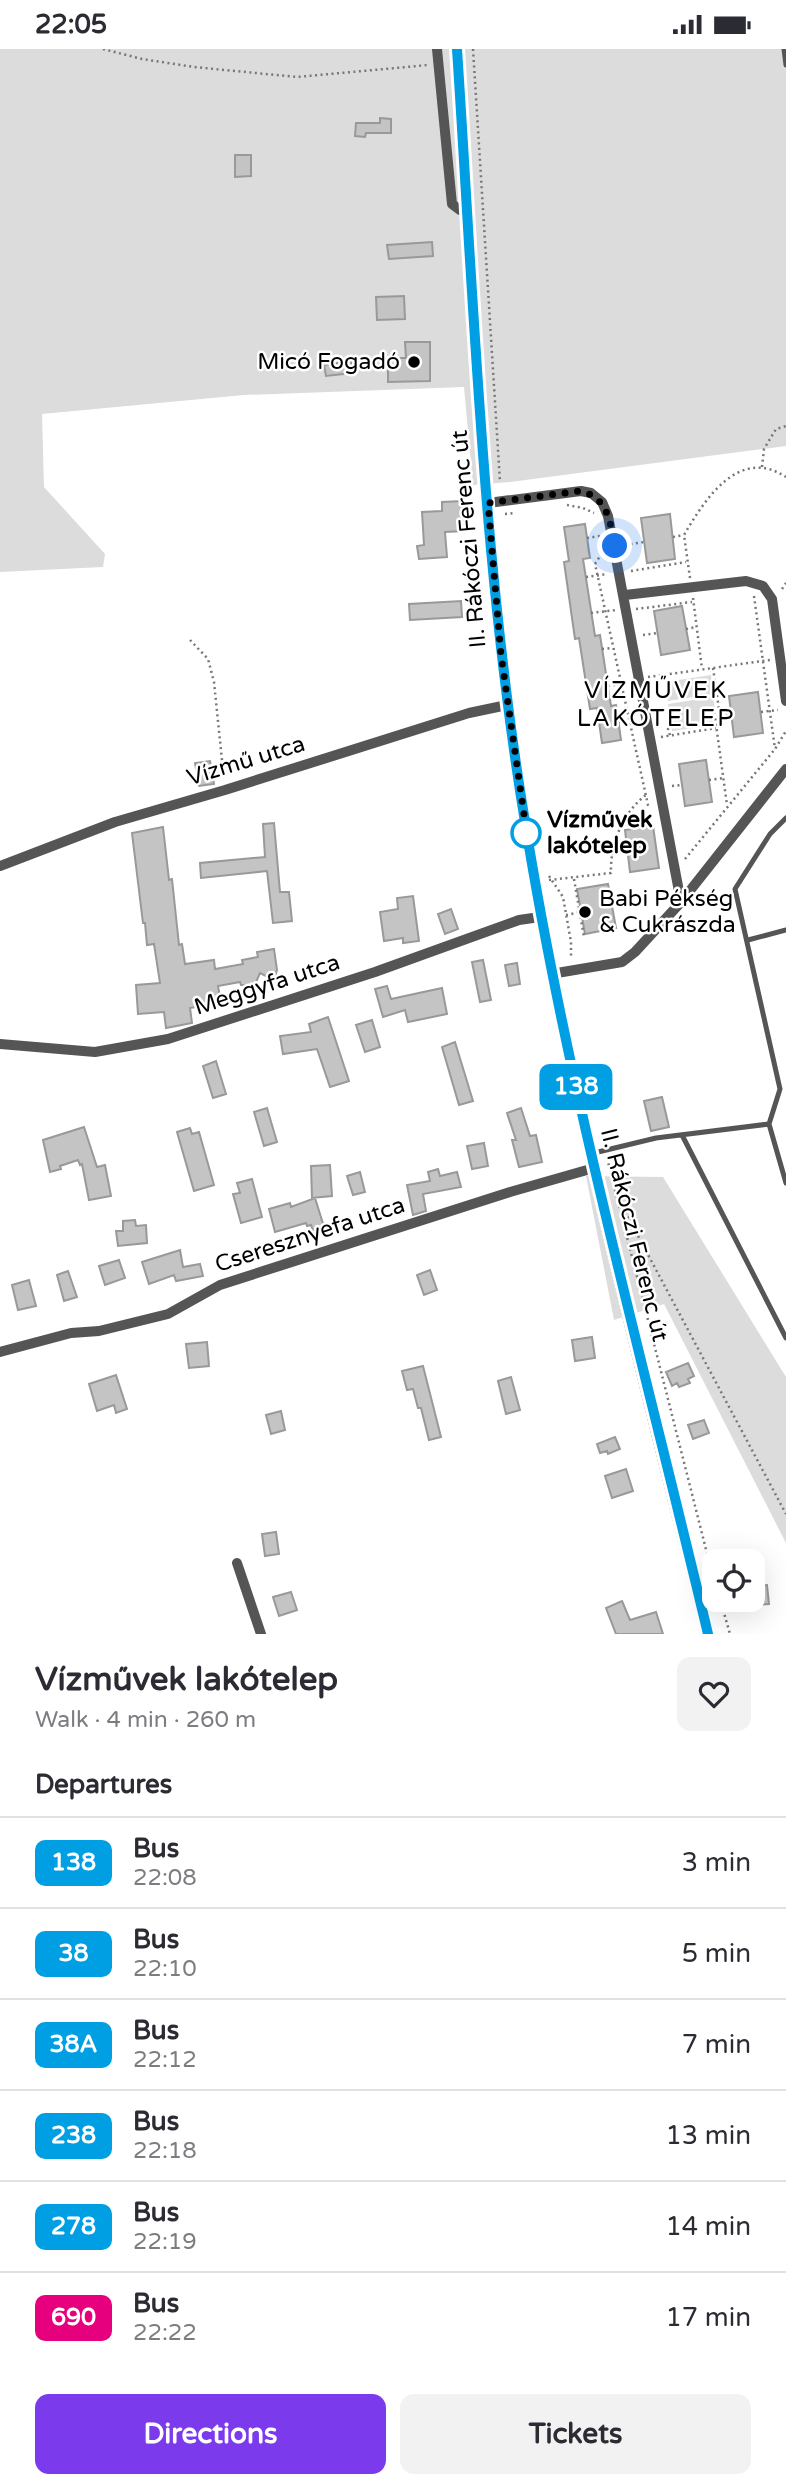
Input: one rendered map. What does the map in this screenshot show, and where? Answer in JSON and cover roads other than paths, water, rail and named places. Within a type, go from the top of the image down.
[{"type":"main road","name":"II. Rákóczi Ferenc út","points":[[457,49],[468,209],[495,502],[507,705],[540,917],[551,974],[597,1157],[708,1634]]},
{"type":"street","points":[[437,49],[452,204],[460,210],[468,209]]},
{"type":"street","points":[[495,502],[580,491],[591,493],[602,502],[608,516],[625,595],[681,902]]},
{"type":"street","points":[[625,595],[746,581],[762,586],[772,599],[786,701]]},
{"type":"street","name":"Vízmű utca","points":[[0,866],[115,822],[469,713],[507,705]]},
{"type":"street","points":[[551,974],[622,962],[635,952],[681,902],[786,769]]},
{"type":"street","name":"Meggyfa utca","points":[[0,1044],[95,1052],[168,1039],[375,972],[519,920],[540,917]]},
{"type":"street","name":"Cseresznyefa utca","points":[[0,1352],[71,1333],[99,1331],[167,1314],[220,1285],[509,1192],[597,1157]]},
{"type":"street","points":[[237,1563],[261,1634]]},
{"type":"lane","points":[[783,49],[786,65]]},
{"type":"lane","points":[[786,818],[770,834],[735,888],[780,1089],[768,1124],[786,1183]]},
{"type":"lane","points":[[748,940],[786,930]]},
{"type":"lane","points":[[597,1157],[656,1138],[768,1124]]},
{"type":"lane","points":[[682,1135],[786,1338]]},
{"type":"place","name":"Micó Fogadó","points":[[414,362]]},
{"type":"place","name":"Vízművek lakótelep","points":[[526,833]]},
{"type":"place","name":"Babi Pékség & Cukrászda","points":[[585,912]]},
{"type":"district","name":"VÍZMŰVEK LAKÓTELEP","points":[[656,704]]}]
